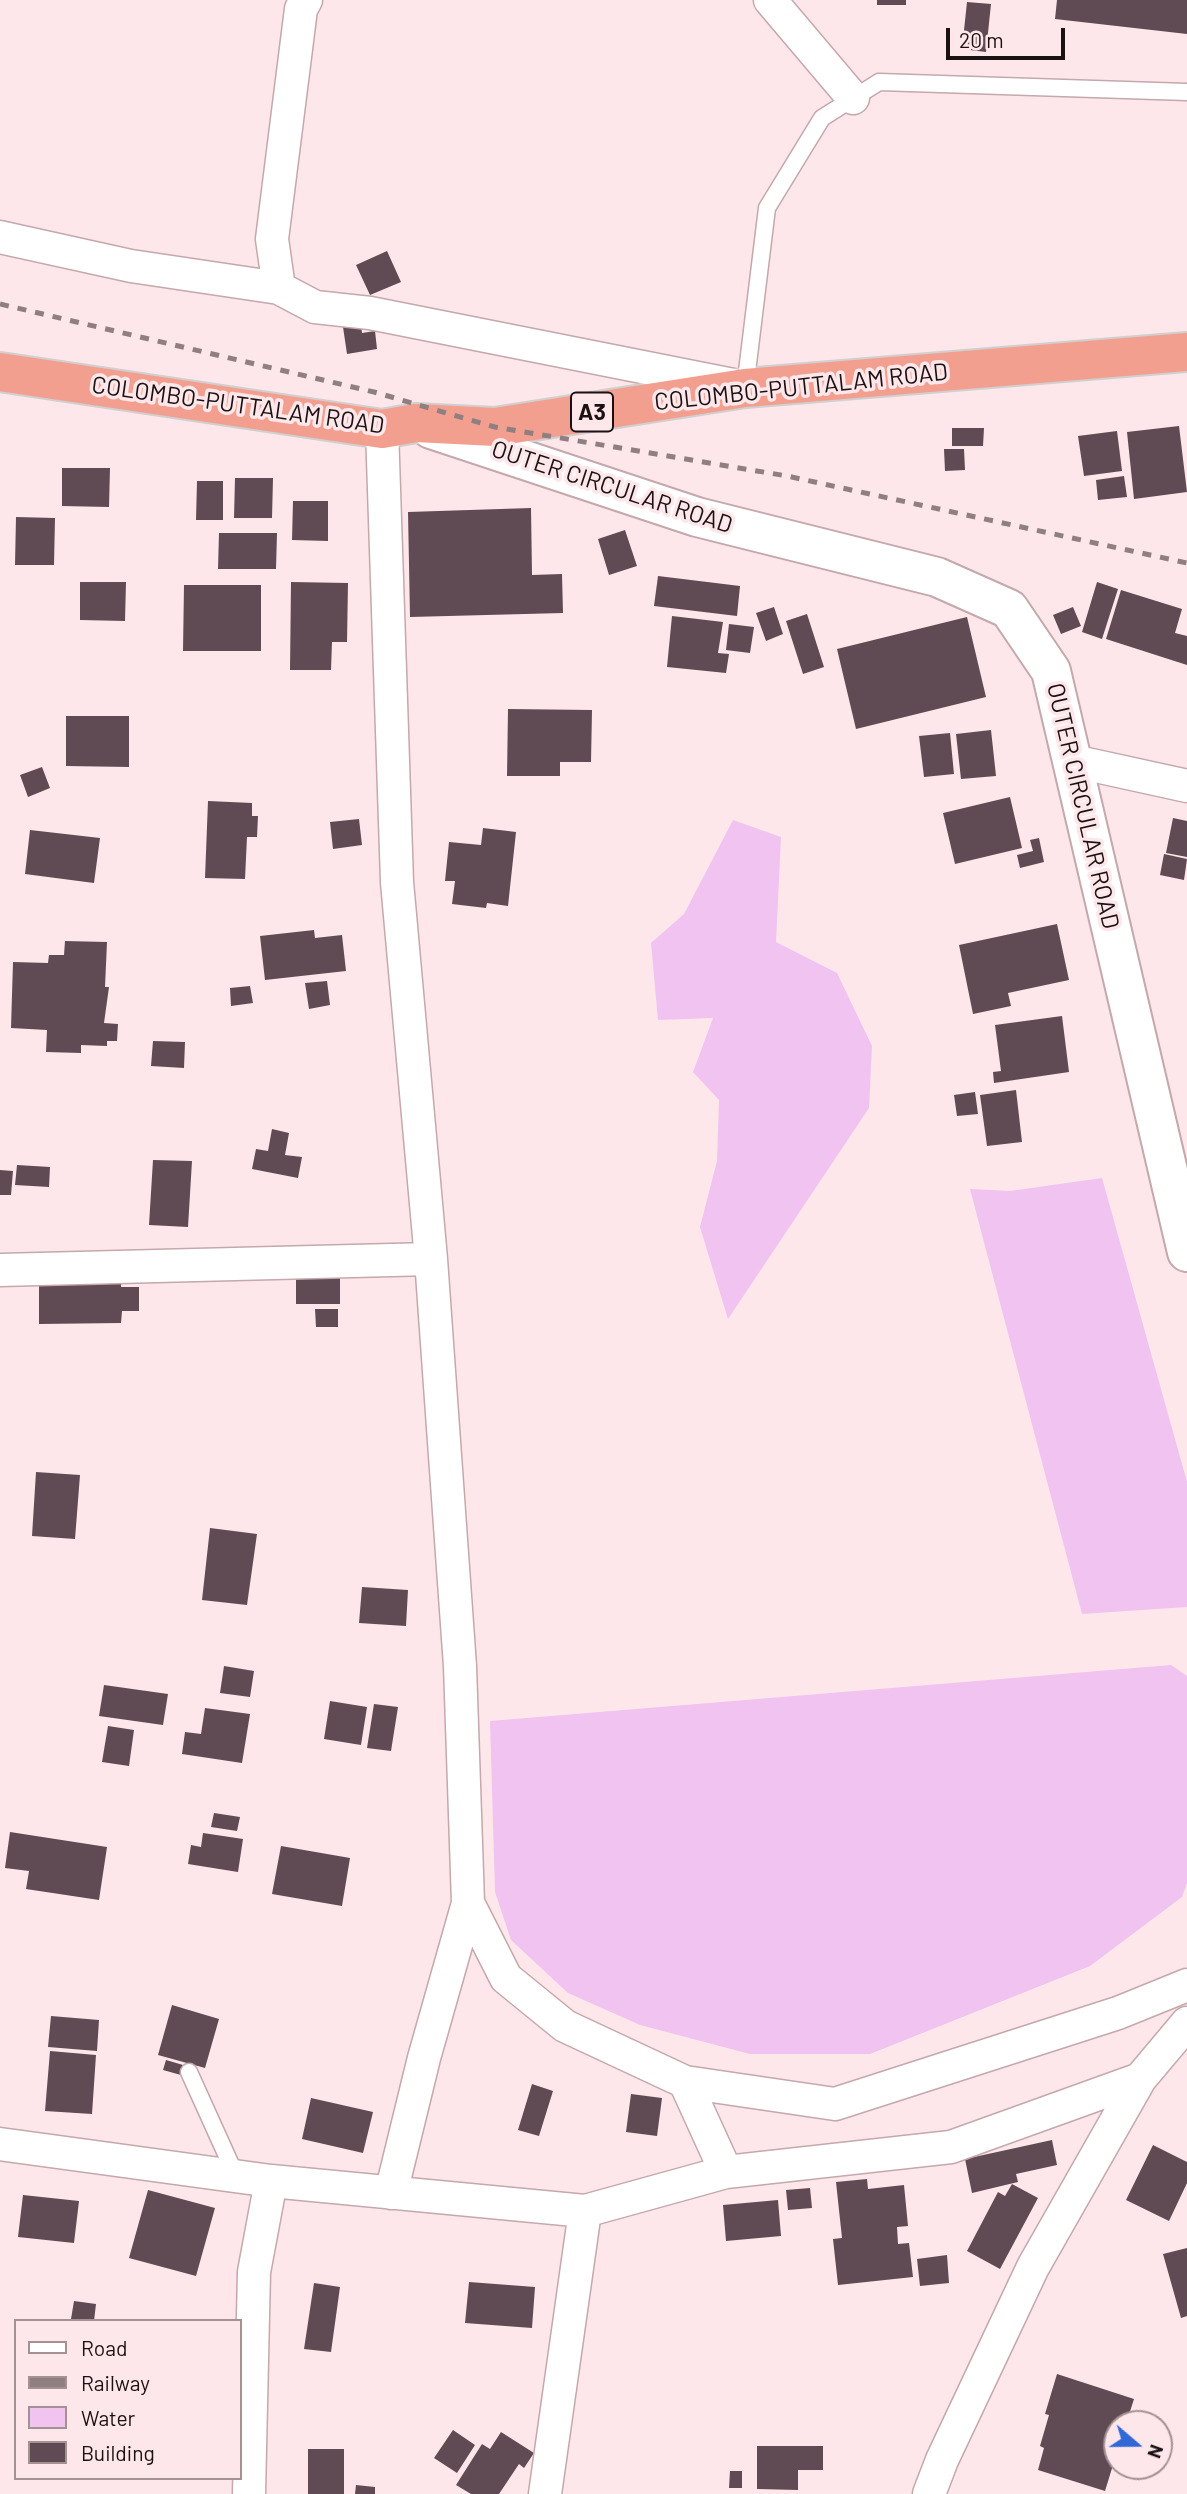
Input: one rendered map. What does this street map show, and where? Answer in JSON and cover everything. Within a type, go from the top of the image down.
[{"type":"highway","name":"COLOMBO-PUTTALAM ROAD","points":[[0,372],[399,426],[495,427],[745,388],[1187,352]]},
{"type":"street","points":[[279,288],[272,239],[301,9],[306,0]]},
{"type":"street","points":[[770,0],[853,98]]},
{"type":"street","points":[[0,237],[131,266],[279,288],[315,307],[370,313],[745,388]]},
{"type":"street","points":[[391,2193],[424,2058],[468,1903],[460,1666],[431,1259],[397,882],[399,426]]},
{"type":"street","name":"OUTER CIRCULAR ROAD","points":[[399,426],[697,517],[937,577],[1009,609],[1051,671],[1187,1252]]},
{"type":"street","points":[[1073,761],[1187,786]]},
{"type":"street","points":[[0,1270],[431,1259]]},
{"type":"street","points":[[468,1903],[506,1978],[565,2026],[685,2082],[835,2104],[1118,2013],[1187,1985]]},
{"type":"street","points":[[929,2494],[1033,2267],[1140,2079],[1187,2023]]},
{"type":"street","points":[[0,2144],[271,2181],[585,2211],[726,2172],[951,2147],[1140,2079]]},
{"type":"street","points":[[685,2082],[726,2172]]},
{"type":"street","points":[[249,2494],[254,2272],[271,2181]]},
{"type":"street","points":[[545,2494],[585,2211]]},
{"type":"lane","points":[[745,388],[766,208],[822,118],[879,82],[1187,92]]},
{"type":"lane","points":[[189,2072],[236,2176]]},
{"type":"water","points":[[733,820],[781,837],[776,942],[837,973],[872,1046],[869,1108],[728,1319],[700,1227],[717,1161],[719,1100],[693,1072],[713,1018],[658,1020],[651,943],[684,914]]},
{"type":"water","points":[[1102,1178],[1187,1482],[1187,1607],[1082,1614],[970,1189],[1010,1191]]},
{"type":"water","points":[[1171,1665],[1187,1676],[1187,1883],[1182,1897],[1090,1966],[870,2054],[750,2054],[640,2025],[568,1993],[511,1940],[495,1892],[490,1721]]},
{"type":"building","points":[[877,0],[906,0],[906,5],[877,5]]},
{"type":"building","points":[[1057,0],[1187,0],[1187,34],[1055,19]]},
{"type":"building","points":[[967,2],[991,4],[986,52],[962,49]]},
{"type":"building","points":[[387,251],[401,282],[370,295],[356,265]]},
{"type":"building","points":[[361,325],[362,333],[375,331],[377,349],[347,354],[343,327]]},
{"type":"building","points":[[1179,426],[1187,492],[1134,499],[1127,432]]},
{"type":"building","points":[[952,428],[984,428],[983,446],[952,446]]},
{"type":"building","points":[[1117,431],[1122,471],[1084,476],[1078,436]]},
{"type":"building","points":[[944,449],[964,449],[965,470],[945,471]]},
{"type":"building","points":[[62,468],[110,468],[109,507],[62,506]]},
{"type":"building","points":[[1124,476],[1127,497],[1098,500],[1096,480]]},
{"type":"building","points":[[235,478],[273,478],[272,518],[234,518]]},
{"type":"building","points":[[197,481],[223,481],[223,520],[196,520]]},
{"type":"building","points":[[293,501],[328,501],[328,541],[292,540]]},
{"type":"building","points":[[531,508],[532,575],[562,574],[563,613],[410,617],[408,512]]},
{"type":"building","points":[[16,517],[55,518],[54,565],[15,565]]},
{"type":"building","points":[[625,530],[637,566],[609,575],[598,539]]},
{"type":"building","points":[[219,533],[277,533],[276,569],[218,569]]},
{"type":"building","points":[[658,576],[740,586],[737,616],[654,606]]},
{"type":"building","points":[[80,582],[126,582],[125,621],[80,620]]},
{"type":"building","points":[[291,582],[348,583],[347,642],[332,642],[331,670],[290,670]]},
{"type":"building","points":[[1097,582],[1118,589],[1102,639],[1082,632]]},
{"type":"building","points":[[184,585],[261,585],[261,651],[183,651]]},
{"type":"building","points":[[1121,590],[1182,609],[1175,633],[1187,636],[1187,665],[1106,639]]},
{"type":"building","points":[[774,607],[783,634],[766,641],[756,613]]},
{"type":"building","points":[[1073,607],[1081,626],[1061,634],[1053,615]]},
{"type":"building","points":[[807,614],[824,667],[803,674],[786,621]]},
{"type":"building","points":[[672,616],[723,622],[718,653],[729,654],[726,673],[667,667]]},
{"type":"building","points":[[967,617],[986,697],[856,729],[837,649]]},
{"type":"building","points":[[729,624],[754,627],[750,653],[726,650]]},
{"type":"building","points":[[508,709],[592,710],[591,762],[560,762],[560,776],[507,776]]},
{"type":"building","points":[[66,716],[129,716],[129,767],[66,766]]},
{"type":"building","points":[[991,730],[996,776],[961,779],[956,734]]},
{"type":"building","points":[[950,733],[954,774],[924,777],[919,736]]},
{"type":"building","points":[[42,767],[50,788],[28,797],[20,775]]},
{"type":"building","points":[[1010,797],[1022,848],[955,864],[943,813]]},
{"type":"building","points":[[208,801],[252,803],[252,816],[258,816],[257,837],[247,837],[245,879],[205,878]]},
{"type":"building","points":[[1173,818],[1187,821],[1187,857],[1166,853]]},
{"type":"building","points":[[359,819],[362,845],[333,849],[330,822]]},
{"type":"building","points":[[483,828],[516,832],[508,906],[487,903],[486,908],[452,904],[455,881],[445,881],[449,842],[481,845]]},
{"type":"building","points":[[30,830],[100,838],[94,883],[25,874]]},
{"type":"building","points":[[1039,838],[1044,862],[1020,868],[1017,855],[1033,851],[1030,840]]},
{"type":"building","points":[[1164,854],[1187,859],[1184,880],[1160,875]]},
{"type":"building","points":[[1057,924],[1069,980],[1008,993],[1011,1006],[973,1014],[959,945]]},
{"type":"building","points":[[314,930],[315,938],[342,935],[346,971],[265,980],[260,936]]},
{"type":"building","points":[[65,941],[107,942],[105,987],[109,987],[104,1023],[118,1024],[117,1041],[107,1041],[107,1046],[81,1045],[81,1053],[46,1052],[47,1030],[11,1028],[13,962],[48,963],[49,955],[64,955]]},
{"type":"building","points":[[327,981],[330,1005],[309,1009],[305,983]]},
{"type":"building","points":[[250,986],[253,1003],[231,1006],[230,988]]},
{"type":"building","points":[[1062,1016],[1069,1072],[994,1083],[993,1072],[1001,1071],[995,1025]]},
{"type":"building","points":[[153,1041],[185,1042],[184,1068],[151,1066]]},
{"type":"building","points":[[1016,1090],[1022,1142],[987,1146],[980,1095]]},
{"type":"building","points":[[975,1092],[978,1114],[957,1116],[954,1095]]},
{"type":"building","points":[[272,1129],[289,1133],[285,1155],[302,1157],[298,1178],[252,1169],[256,1149],[268,1151]]},
{"type":"building","points":[[153,1160],[192,1161],[188,1227],[149,1225]]},
{"type":"building","points":[[17,1165],[50,1167],[49,1187],[15,1185]]},
{"type":"building","points":[[0,1170],[13,1171],[11,1195],[0,1195]]},
{"type":"building","points":[[121,1277],[121,1287],[139,1287],[139,1311],[122,1311],[121,1323],[39,1324],[39,1278]]},
{"type":"building","points":[[340,1278],[340,1304],[296,1304],[296,1279]]},
{"type":"building","points":[[315,1309],[338,1309],[338,1327],[316,1327]]},
{"type":"building","points":[[36,1472],[80,1475],[75,1539],[32,1536]]},
{"type":"building","points":[[210,1528],[257,1534],[247,1605],[202,1600]]},
{"type":"building","points":[[362,1587],[408,1590],[406,1626],[359,1623]]},
{"type":"building","points":[[224,1666],[254,1671],[250,1697],[220,1693]]},
{"type":"building","points":[[104,1685],[168,1694],[163,1725],[99,1716]]},
{"type":"building","points":[[330,1701],[367,1707],[361,1745],[324,1739]]},
{"type":"building","points":[[374,1704],[398,1707],[391,1751],[367,1748]]},
{"type":"building","points":[[205,1708],[250,1714],[242,1763],[182,1754],[185,1732],[201,1734]]},
{"type":"building","points":[[108,1726],[134,1730],[129,1766],[102,1762]]},
{"type":"building","points":[[214,1813],[240,1817],[237,1831],[211,1827]]},
{"type":"building","points":[[10,1832],[107,1847],[99,1900],[26,1889],[29,1871],[5,1868]]},
{"type":"building","points":[[203,1833],[243,1839],[238,1872],[188,1864],[191,1845],[201,1847]]},
{"type":"building","points":[[281,1846],[350,1858],[342,1906],[272,1894]]},
{"type":"building","points":[[172,2005],[219,2019],[205,2068],[158,2055]]},
{"type":"building","points":[[51,2016],[99,2020],[97,2051],[48,2047]]},
{"type":"building","points":[[50,2051],[96,2055],[92,2114],[45,2111]]},
{"type":"building","points":[[166,2060],[183,2065],[181,2075],[163,2070]]},
{"type":"building","points":[[532,2084],[553,2091],[539,2136],[518,2130]]},
{"type":"building","points":[[631,2094],[662,2098],[657,2136],[626,2132]]},
{"type":"building","points":[[311,2098],[373,2112],[363,2153],[302,2139]]},
{"type":"building","points":[[1052,2140],[1057,2165],[1016,2174],[1018,2182],[972,2193],[965,2159]]},
{"type":"building","points":[[1153,2145],[1187,2162],[1187,2183],[1169,2221],[1126,2200]]},
{"type":"building","points":[[867,2179],[868,2189],[904,2185],[908,2226],[897,2227],[898,2244],[909,2243],[913,2277],[838,2285],[833,2239],[842,2238],[836,2182]]},
{"type":"building","points":[[1012,2184],[1038,2198],[1000,2269],[967,2251],[998,2192],[1005,2196]]},
{"type":"building","points":[[810,2188],[812,2208],[788,2210],[786,2190]]},
{"type":"building","points":[[148,2190],[215,2208],[196,2276],[129,2258]]},
{"type":"building","points":[[23,2195],[79,2201],[74,2243],[18,2237]]},
{"type":"building","points":[[778,2200],[781,2236],[726,2241],[723,2205]]},
{"type":"building","points":[[1187,2248],[1187,2316],[1181,2318],[1163,2254]]},
{"type":"building","points":[[947,2255],[949,2283],[920,2286],[917,2259]]},
{"type":"building","points":[[469,2282],[535,2287],[532,2328],[465,2323]]},
{"type":"building","points":[[314,2283],[340,2287],[331,2352],[304,2349]]},
{"type":"building","points":[[74,2301],[96,2304],[94,2319],[71,2319]]},
{"type":"building","points":[[1057,2374],[1134,2399],[1130,2410],[1103,2410],[1103,2480],[1108,2480],[1105,2491],[1038,2470],[1044,2448],[1040,2446],[1049,2415],[1045,2414]]},
{"type":"building","points":[[453,2430],[475,2445],[457,2473],[434,2458]]},
{"type":"building","points":[[501,2432],[534,2453],[524,2468],[519,2464],[499,2494],[471,2494],[456,2485],[482,2444],[490,2449]]},
{"type":"building","points":[[757,2446],[823,2446],[823,2470],[798,2470],[798,2490],[757,2489]]},
{"type":"building","points":[[308,2449],[344,2449],[344,2494],[308,2494]]},
{"type":"building","points":[[730,2471],[742,2471],[742,2488],[729,2488]]},
{"type":"building","points":[[356,2485],[375,2487],[375,2494],[355,2494]]},
{"type":"railway","points":[[0,304],[374,392],[495,427],[787,476],[1187,563]]}]
